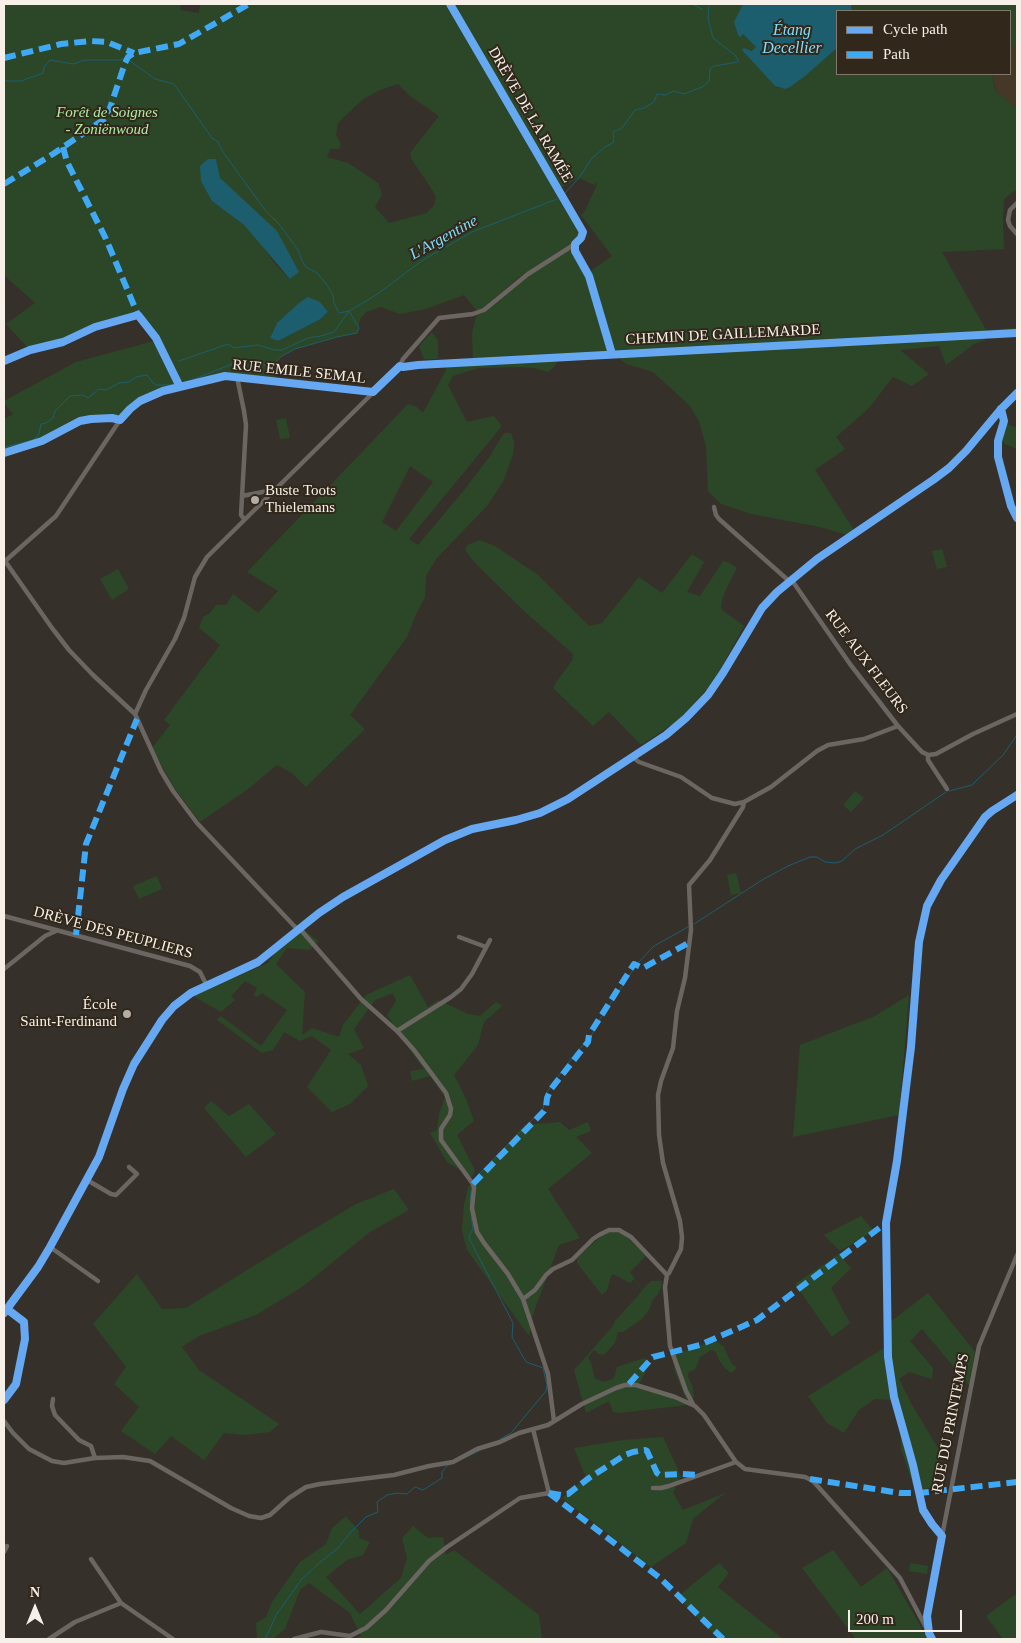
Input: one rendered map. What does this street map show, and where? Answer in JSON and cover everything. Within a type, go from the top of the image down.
[{"type":"main road","points":[[4,1313],[38,1267],[50,1247],[105,1143],[128,1076],[162,1020],[174,1006],[191,993],[258,962],[343,897],[447,839],[472,829],[516,820],[540,812],[568,799],[666,735],[699,705],[723,673],[769,599],[818,559],[948,468],[966,451],[1017,393]]},
{"type":"street","name":"DRÈVE DE LA RAMÉE","points":[[450,4],[583,232],[577,242],[575,251],[586,269],[593,287],[612,354]]},
{"type":"street","points":[[1017,203],[1010,210],[1008,220],[1010,226],[1017,234]]},
{"type":"street","points":[[135,714],[182,623],[191,588],[200,566],[212,550],[400,366],[403,359],[439,318],[474,314],[484,310],[528,274],[577,242]]},
{"type":"street","points":[[4,361],[30,350],[63,342],[95,327],[138,315],[156,338],[180,387]]},
{"type":"street","name":"CHEMIN DE GAILLEMARDE","points":[[400,366],[403,368],[418,365],[1017,333]]},
{"type":"street","name":"RUE EMILE SEMAL","points":[[4,561],[56,516],[120,420],[130,409],[150,396],[218,377],[236,377],[373,392]]},
{"type":"street","points":[[236,377],[246,425],[241,515],[244,519]]},
{"type":"street","points":[[1001,409],[1004,421],[998,440],[998,457],[1012,509],[1017,518]]},
{"type":"street","points":[[4,453],[42,441],[85,420],[112,418],[120,420]]},
{"type":"street","points":[[242,496],[273,490]]},
{"type":"street","name":"RUE AUX FLEURS","points":[[714,507],[719,519],[790,580],[845,658],[898,726],[922,752],[928,755],[928,760],[946,789]]},
{"type":"street","points":[[4,561],[69,650],[135,714],[154,758],[178,797],[197,823],[299,930],[361,999],[397,1031],[419,1055],[448,1098],[451,1109],[450,1115],[441,1129],[441,1140],[474,1188],[472,1208],[477,1232],[508,1274],[523,1299],[548,1374],[554,1421]]},
{"type":"street","points":[[928,755],[936,754],[973,734],[1017,714]]},
{"type":"street","points":[[632,757],[639,762],[681,777],[717,800],[735,804],[744,802],[781,780],[828,745],[864,739],[898,726]]},
{"type":"street","points":[[952,865],[985,817],[1017,795]]},
{"type":"street","points":[[666,1275],[670,1273],[681,1249],[682,1236],[680,1221],[663,1163],[659,1135],[658,1095],[673,1048],[677,1011],[685,978],[691,930],[689,885],[710,860],[743,808],[744,802]]},
{"type":"street","name":"DRÈVE DES PEUPLIERS","points":[[4,916],[190,966],[200,972],[207,986]]},
{"type":"street","points":[[4,969],[45,936],[57,930]]},
{"type":"street","points":[[459,937],[486,947]]},
{"type":"street","points":[[397,1031],[451,998],[461,989],[472,974],[490,940]]},
{"type":"street","points":[[140,1041],[147,1044]]},
{"type":"street","points":[[87,1180],[116,1195],[137,1174],[129,1167]]},
{"type":"street","points":[[523,1299],[535,1290],[553,1269],[572,1260],[599,1235],[609,1230],[619,1230],[631,1237],[666,1275],[665,1287],[670,1346],[686,1391],[736,1462],[745,1469],[805,1477],[813,1481],[900,1578],[932,1639]]},
{"type":"street","points":[[50,1247],[98,1281]]},
{"type":"street","name":"RUE DU PRINTEMPS","points":[[929,1633],[927,1621],[928,1608],[979,1346],[1017,1255]]},
{"type":"street","points":[[4,1421],[12,1433],[29,1449],[52,1461],[64,1462],[95,1458],[129,1457],[150,1461],[231,1508],[249,1516],[261,1518],[270,1515],[289,1498],[306,1488],[320,1484],[394,1475],[429,1466],[448,1464],[477,1449],[554,1421],[590,1400],[625,1385],[648,1388],[695,1406]]},
{"type":"street","points":[[54,1399],[52,1406],[55,1415],[79,1440],[91,1446],[95,1458]]},
{"type":"street","points":[[294,1639],[321,1632],[347,1636],[358,1632],[376,1620],[429,1561],[447,1546],[520,1498],[527,1495],[541,1496],[549,1494],[534,1429]]},
{"type":"street","points":[[653,1488],[669,1486],[736,1462]]},
{"type":"street","points":[[4,1552],[7,1546]]},
{"type":"street","points":[[91,1559],[121,1603],[173,1639]]},
{"type":"street","points":[[49,1639],[75,1622],[121,1603]]},
{"type":"shaded area","points":[[1017,43],[1017,109],[996,91],[992,75],[1011,75],[1011,47]]},
{"type":"green space","name":"Forêt de Soignes - Zoniënwoud","points":[[4,4],[181,4],[180,10],[199,13],[200,4],[447,4],[472,46],[452,4],[743,4],[736,27],[738,34],[743,34],[756,47],[753,51],[744,48],[749,57],[778,88],[790,87],[836,49],[836,75],[992,75],[995,90],[1017,109],[1017,189],[1004,199],[1004,249],[942,252],[986,330],[1017,328],[1017,331],[986,333],[985,340],[974,344],[946,365],[939,346],[900,350],[929,374],[912,386],[893,377],[869,408],[836,437],[845,449],[815,470],[854,530],[847,535],[820,527],[751,514],[721,504],[708,491],[706,446],[699,421],[689,405],[653,372],[626,364],[618,357],[612,347],[589,272],[612,256],[581,215],[585,211],[598,182],[594,185],[579,178],[559,189],[526,133],[522,135],[580,234],[573,242],[518,278],[477,311],[464,295],[426,309],[400,314],[381,307],[366,312],[360,319],[357,333],[295,349],[282,356],[275,363],[276,379],[225,375],[196,381],[195,379],[181,384],[159,340],[140,314],[62,340],[28,348],[6,324],[35,303],[4,275]],"holes":[[[398,84],[410,96],[439,116],[410,153],[412,160],[436,197],[434,205],[427,213],[389,223],[375,207],[382,194],[378,183],[348,163],[327,157],[330,149],[339,149],[341,144],[336,135],[338,123],[362,100],[380,90]],[[216,160],[220,178],[290,279],[276,265],[244,225],[212,201]],[[328,312],[319,320],[278,341],[270,338],[277,323]]]},
{"type":"green space","points":[[851,4],[1017,4],[1017,43],[1011,47],[1011,10],[852,10]]},
{"type":"green space","points":[[570,249],[588,276],[611,352],[473,359],[472,333],[476,316],[486,311],[536,270]]},
{"type":"green space","points":[[432,332],[438,341],[438,359],[424,359],[419,346]]},
{"type":"green space","points":[[154,341],[176,385],[149,394],[139,400],[120,418],[112,416],[91,417],[41,440],[4,452],[4,419],[13,414],[4,401],[76,362]]},
{"type":"green space","points":[[559,359],[548,372],[520,367],[479,368],[453,376],[448,385],[467,422],[494,416],[502,426],[409,539],[418,545],[465,489],[490,456],[504,433],[511,433],[514,442],[513,454],[504,480],[487,506],[436,559],[426,576],[425,597],[407,637],[350,715],[365,729],[306,787],[292,773],[277,765],[248,789],[200,822],[175,789],[152,748],[170,725],[164,720],[220,645],[199,628],[203,617],[210,613],[216,605],[226,605],[233,594],[258,613],[278,591],[247,572],[408,404],[417,407],[423,413],[446,370],[446,365]],"holes":[[[410,466],[433,482],[396,531],[382,522]]]},
{"type":"green space","points":[[286,418],[290,438],[280,439],[276,420]]},
{"type":"green space","points":[[1004,423],[1017,428],[1017,449],[998,441]]},
{"type":"green space","points":[[480,540],[495,546],[538,575],[589,626],[602,623],[639,577],[662,593],[692,554],[704,562],[687,592],[700,596],[723,561],[730,563],[737,568],[722,600],[721,609],[744,626],[714,681],[679,720],[641,745],[609,712],[593,726],[553,688],[572,661],[573,654],[524,611],[476,564],[465,550],[467,545]]},
{"type":"green space","points":[[942,549],[947,567],[937,569],[932,551]]},
{"type":"green space","points":[[118,569],[129,589],[112,600],[100,579]]},
{"type":"green space","points":[[855,791],[864,798],[851,812],[843,805]]},
{"type":"green space","points":[[736,873],[741,893],[731,895],[727,875]]},
{"type":"green space","points":[[157,876],[162,889],[139,899],[133,886]]},
{"type":"green space","points":[[299,926],[318,941],[310,950],[287,948],[276,964],[305,992],[302,1035],[312,1028],[339,1037],[343,1025],[366,995],[410,975],[428,1007],[438,1000],[468,1014],[480,1016],[496,1002],[502,1006],[484,1022],[478,1045],[454,1075],[474,1121],[457,1135],[475,1170],[472,1177],[447,1162],[430,1133],[437,1130],[439,1114],[445,1097],[430,1076],[412,1081],[410,1071],[424,1069],[387,1015],[396,1001],[393,993],[375,1000],[354,1029],[364,1048],[348,1054],[361,1065],[368,1086],[350,1104],[332,1112],[307,1087],[331,1050],[312,1036],[300,1041],[284,1032],[273,1050],[262,1053],[217,1020],[221,1016],[261,1046],[287,1010],[262,993],[256,997],[254,995],[257,988],[245,981],[231,996],[235,1000],[221,1012],[193,996],[268,963],[279,947]]},
{"type":"green space","points":[[909,995],[899,1115],[793,1137],[800,1045],[875,1016]]},
{"type":"green space","points":[[211,1101],[229,1116],[249,1104],[276,1134],[246,1157],[204,1108]]},
{"type":"green space","points":[[560,1122],[569,1130],[588,1122],[591,1131],[576,1137],[592,1153],[548,1189],[580,1238],[559,1245],[533,1314],[529,1336],[467,1250],[462,1231],[464,1205],[468,1187],[525,1125]]},
{"type":"green space","points":[[394,1189],[409,1210],[370,1232],[302,1287],[256,1315],[199,1336],[182,1347],[199,1370],[279,1424],[270,1432],[244,1435],[224,1433],[204,1460],[171,1436],[155,1454],[121,1431],[139,1407],[114,1384],[126,1367],[93,1324],[137,1274],[162,1309],[186,1308],[356,1204]]},
{"type":"green space","points":[[861,1216],[874,1231],[840,1251],[824,1235]]},
{"type":"green space","points":[[609,1232],[617,1232],[627,1237],[646,1256],[630,1272],[642,1290],[651,1281],[661,1281],[662,1285],[642,1319],[623,1332],[618,1332],[615,1343],[604,1355],[594,1350],[588,1357],[595,1379],[605,1382],[614,1378],[617,1367],[644,1358],[649,1364],[638,1387],[682,1402],[686,1399],[675,1372],[672,1356],[715,1340],[724,1347],[731,1363],[736,1369],[731,1373],[719,1360],[716,1352],[711,1350],[700,1357],[695,1370],[688,1373],[694,1397],[687,1405],[619,1413],[613,1412],[609,1401],[586,1413],[574,1370],[642,1291],[634,1279],[630,1283],[613,1274],[607,1290],[602,1295],[577,1263],[577,1258],[600,1237]]},
{"type":"green space","points":[[839,1254],[851,1268],[831,1288],[850,1323],[832,1337],[795,1284]]},
{"type":"green space","points":[[928,1293],[975,1352],[969,1385],[922,1329],[910,1341],[933,1368],[932,1379],[909,1372],[899,1379],[939,1450],[934,1487],[915,1491],[901,1449],[900,1425],[891,1400],[875,1399],[859,1410],[844,1433],[827,1423],[808,1396],[887,1346],[889,1323]]},
{"type":"green space","points":[[663,1437],[681,1476],[673,1493],[683,1510],[725,1493],[693,1519],[686,1543],[651,1567],[562,1498],[586,1478],[574,1448],[623,1440]]},
{"type":"green space","points":[[346,1516],[359,1531],[359,1538],[370,1542],[363,1555],[347,1560],[326,1577],[360,1614],[401,1578],[407,1558],[402,1538],[413,1526],[428,1538],[443,1537],[446,1555],[454,1550],[539,1615],[542,1639],[353,1639],[361,1636],[350,1613],[309,1583],[300,1590],[285,1629],[273,1639],[257,1638],[256,1623],[266,1617],[272,1602],[300,1562],[326,1544],[332,1528]]},
{"type":"green space","points":[[833,1550],[861,1587],[887,1568],[928,1639],[856,1639],[802,1568]]},
{"type":"green space","points":[[719,1563],[729,1573],[718,1587],[783,1639],[719,1639],[677,1597]]},
{"type":"green space","points":[[910,1563],[928,1566],[927,1574],[909,1571]]},
{"type":"green space","points":[[1017,1593],[1017,1639],[1003,1639],[986,1616]]},
{"type":"water","name":"Étang Decellier","points":[[743,4],[851,4],[852,10],[836,10],[836,49],[805,76],[785,89],[775,86],[742,50],[744,48],[752,51],[756,47],[743,34],[740,37],[738,35],[734,22]]},
{"type":"water","points":[[208,159],[216,159],[220,178],[277,231],[299,272],[290,279],[244,225],[212,201],[201,181],[200,166]]},
{"type":"water","points":[[308,297],[320,302],[328,312],[319,320],[278,341],[270,338],[277,323]]},
{"type":"waterway","points":[[692,4],[702,9]]},
{"type":"waterway","name":"L'Argentine","points":[[564,194],[579,178],[592,158],[614,142],[613,132],[622,128],[635,110],[644,108],[654,102],[657,94],[666,95],[673,91],[684,94],[702,87],[709,81],[710,69],[714,66],[738,62],[735,55],[713,38],[708,19],[709,4]]},
{"type":"waterway","points":[[4,81],[21,81],[43,73],[44,67],[50,60],[73,64],[85,60],[119,60],[125,58]]},
{"type":"waterway","points":[[130,61],[155,79],[174,84],[212,138],[218,142],[223,152],[265,210],[279,224],[298,250],[306,267],[317,273],[327,285],[333,295],[334,303],[339,313],[349,311],[359,328],[357,333],[295,349],[282,356],[271,366],[244,362],[232,364],[182,384]]},
{"type":"waterway","name":"L'Argentine","points":[[179,361],[228,344],[234,348],[258,345],[282,350],[308,338],[334,332],[349,311],[376,295],[423,260],[472,232],[557,199]]},
{"type":"waterway","name":"L'Argentine","points":[[4,449],[5,447],[34,440],[39,434],[41,424],[53,418],[55,411],[70,396],[83,395],[88,398],[99,389],[106,390],[119,383],[129,382],[136,377],[147,375],[157,385],[176,385]]},
{"type":"waterway","points":[[949,791],[972,785],[1003,755],[1017,735]]},
{"type":"waterway","points":[[694,924],[762,880],[788,866],[810,857],[817,857],[825,862],[836,863],[842,861],[855,849],[883,835],[946,792]]},
{"type":"waterway","points":[[637,964],[654,946],[688,927]]},
{"type":"waterway","points":[[590,1038],[600,1019],[635,967]]},
{"type":"waterway","points":[[475,1178],[543,1109],[547,1092],[577,1051],[587,1042]]},
{"type":"waterway","points":[[470,1202],[471,1191]]},
{"type":"waterway","points":[[470,1239],[469,1236],[473,1229],[471,1215]]},
{"type":"waterway","points":[[470,1240],[513,1323],[512,1337],[526,1362],[543,1368],[547,1385],[546,1391],[511,1433],[500,1439]]},
{"type":"waterway","points":[[265,1639],[276,1615],[302,1579],[337,1549],[366,1517],[378,1512],[377,1502],[387,1495],[407,1494],[415,1487],[423,1490],[442,1478],[442,1472],[447,1466],[479,1451]]},
{"type":"marked path","points":[[4,184],[103,120],[108,114],[128,57],[134,53],[179,44],[249,4]]},
{"type":"marked path","points":[[4,58],[61,44],[90,41],[107,42],[134,53]]},
{"type":"marked path","points":[[63,147],[67,162],[106,239],[138,315]]},
{"type":"marked path","points":[[76,935],[86,844],[137,719]]},
{"type":"marked path","points":[[473,1184],[544,1111],[551,1089],[588,1042],[589,1035],[634,964],[643,968],[690,942]]},
{"type":"marked path","points":[[629,1384],[653,1357],[700,1345],[757,1320],[886,1223]]},
{"type":"marked path","points":[[549,1493],[568,1494],[625,1455],[645,1450],[657,1473],[660,1475],[697,1475]]},
{"type":"marked path","points":[[810,1479],[900,1493],[919,1493],[1017,1482]]},
{"type":"marked path","points":[[549,1493],[660,1578],[723,1639]]},
{"type":"cycle path","points":[[450,4],[583,232],[581,238],[575,244],[575,251],[589,276],[612,354]]},
{"type":"cycle path","points":[[4,361],[30,350],[63,342],[95,327],[138,315],[156,338],[180,387]]},
{"type":"cycle path","points":[[4,453],[42,441],[80,421],[112,418],[120,420],[140,401],[163,391],[225,376],[373,392],[400,366],[1017,333]]},
{"type":"cycle path","points":[[4,1313],[38,1267],[50,1247],[99,1157],[134,1064],[162,1020],[174,1006],[191,993],[258,962],[319,913],[343,897],[445,840],[472,829],[540,813],[568,799],[666,735],[708,695],[762,608],[777,592],[817,559],[949,468],[1017,393]]},
{"type":"cycle path","points":[[1001,409],[1004,421],[998,441],[998,457],[1011,506],[1017,518]]},
{"type":"cycle path","points":[[932,1639],[929,1633],[927,1616],[942,1536],[923,1510],[913,1465],[894,1397],[888,1357],[886,1223],[897,1161],[911,1047],[919,942],[927,906],[941,880],[985,817],[1017,795]]},
{"type":"cycle path","points":[[4,1400],[16,1384],[25,1339],[24,1322],[7,1309]]},
{"type":"place","name":"Buste Toots Thielemans","points":[[255,500]]},
{"type":"place","name":"École Saint-Ferdinand","points":[[127,1014]]}]
